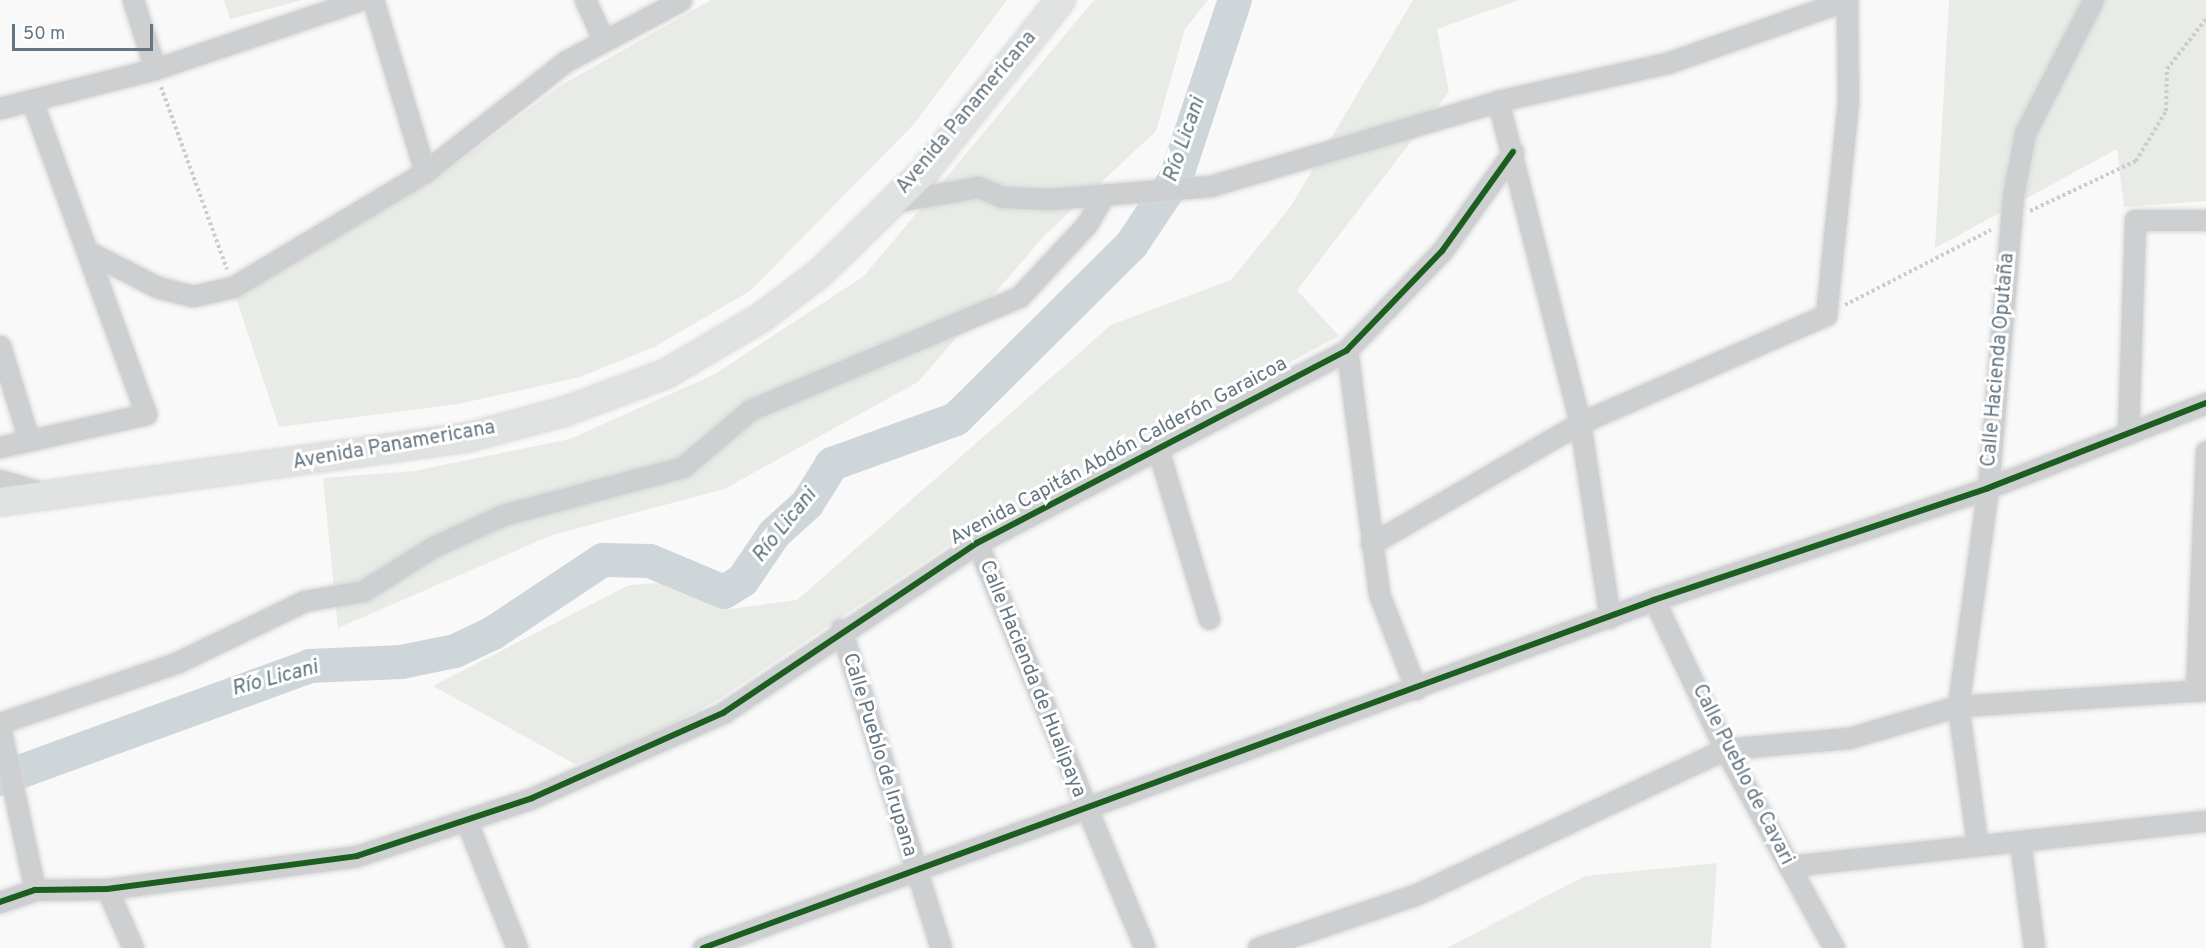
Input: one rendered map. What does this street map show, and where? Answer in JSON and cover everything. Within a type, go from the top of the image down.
[{"type":"main road","name":"Avenida Panamericana","points":[[0,501],[467,437],[564,411],[666,373],[761,317],[819,273],[923,172],[1060,0]]},
{"type":"street","points":[[133,0],[155,69]]},
{"type":"street","points":[[0,108],[155,69],[360,0]]},
{"type":"street","points":[[373,0],[425,172]]},
{"type":"street","points":[[585,0],[604,41]]},
{"type":"street","points":[[87,251],[157,286],[194,297],[233,287],[425,172],[525,89],[604,41],[681,0]]},
{"type":"street","points":[[892,202],[978,187],[1003,197],[1103,196],[1210,186],[1498,101],[1667,63],[1847,0],[1848,104],[1826,315],[1581,423],[1371,544]]},
{"type":"street","name":"Calle Hacienda Oputaña","points":[[1977,843],[1958,706],[1988,488],[2011,220],[2025,133],[2093,0]]},
{"type":"street","points":[[0,447],[146,414],[32,100]]},
{"type":"street","points":[[1498,101],[1581,423],[1610,618]]},
{"type":"street","name":"Avenida Capitán Abdón Calderón Garaicoa","points":[[0,902],[35,890],[107,889],[357,856],[466,820],[644,752],[723,713],[841,629],[977,543],[1347,350],[1442,251],[1513,152]]},
{"type":"street","points":[[35,890],[0,725],[176,663],[304,601],[363,591],[433,547],[504,515],[683,467],[750,410],[996,309],[1039,281],[1103,196]]},
{"type":"street","points":[[2128,433],[2135,220],[2206,220]]},
{"type":"street","points":[[0,346],[29,441]]},
{"type":"street","points":[[1347,350],[1379,594],[1416,689]]},
{"type":"street","points":[[712,946],[914,868],[1084,810],[1654,600],[1988,488],[2206,403]]},
{"type":"street","points":[[1158,449],[1209,619]]},
{"type":"street","points":[[1258,948],[1415,895],[1725,749],[1849,738],[1958,706],[2201,690],[2206,451]]},
{"type":"street","points":[[0,480],[47,494]]},
{"type":"street","name":"Calle Hacienda de Hualipaya","points":[[977,543],[1084,810],[1145,948]]},
{"type":"street","name":"Calle Pueblo de Cavari","points":[[1654,600],[1725,749],[1834,948]]},
{"type":"street","name":"Calle Pueblo de Irupana","points":[[841,629],[914,868],[941,948]]},
{"type":"street","points":[[466,820],[517,948]]},
{"type":"street","points":[[1789,866],[1977,843],[2020,841],[2206,820]]},
{"type":"street","points":[[2020,841],[2034,948]]},
{"type":"street","points":[[107,889],[132,948]]},
{"type":"path","points":[[1826,315],[2011,220],[2136,161],[2166,111],[2167,69],[2206,19]]},
{"type":"path","points":[[155,69],[233,287]]},
{"type":"shaded area","points":[[224,0],[303,0],[230,19]]},
{"type":"shaded area","points":[[711,0],[1007,0],[914,124],[750,291],[654,347],[580,377],[458,404],[279,427],[236,298],[441,175],[560,86]]},
{"type":"shaded area","points":[[1094,0],[1208,0],[1185,29],[1156,131],[1044,236],[918,382],[724,489],[552,535],[338,628],[323,478],[414,471],[570,439],[715,374],[864,276]]},
{"type":"shaded area","points":[[1413,0],[1519,0],[1437,29],[1449,92],[1297,290],[1339,336],[960,538],[716,701],[635,743],[575,764],[433,686],[629,585],[662,583],[730,609],[797,600],[1111,325],[1231,280],[1291,206]]},
{"type":"shaded area","points":[[1949,0],[2206,0],[2206,201],[2124,207],[2117,149],[1935,248]]},
{"type":"shaded area","points":[[1717,863],[1711,948],[1447,948],[1585,876]]},
{"type":"waterway","name":"Río Licani","points":[[0,779],[310,666],[401,662],[455,651],[493,633],[603,560],[650,561],[724,592],[743,580],[774,534],[807,504],[832,464],[956,419],[1132,244],[1176,178],[1235,0]]},
{"type":"cycle path","points":[[0,902],[35,890],[107,889],[357,856],[532,798],[723,713],[977,543],[1347,350],[1442,251],[1513,152]]},
{"type":"cycle path","points":[[703,948],[1654,600],[1988,488],[2206,403]]}]
